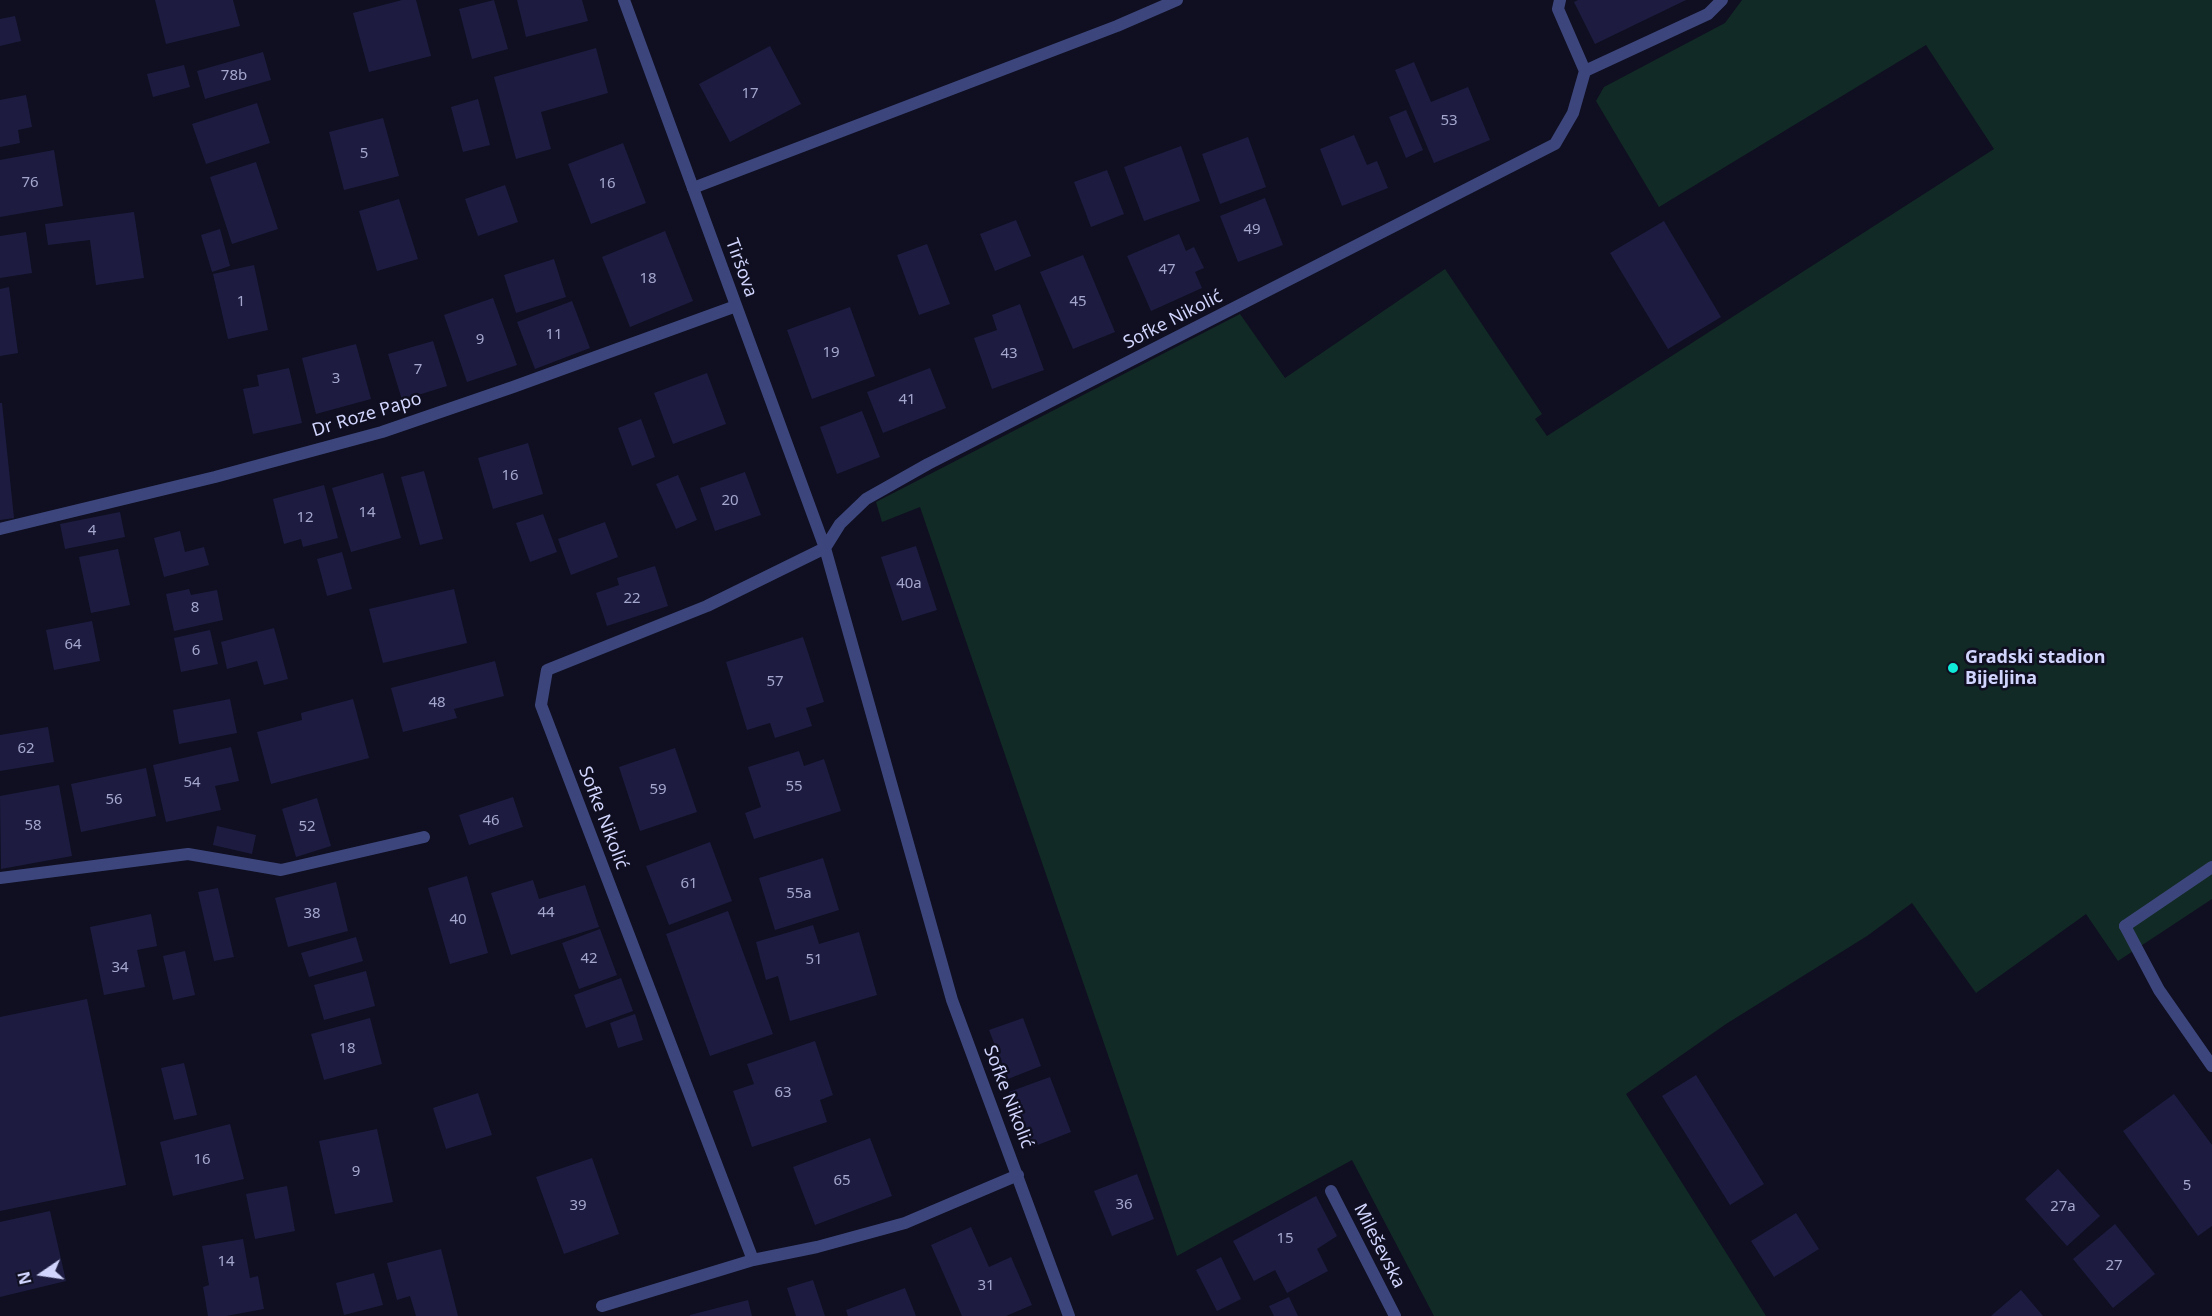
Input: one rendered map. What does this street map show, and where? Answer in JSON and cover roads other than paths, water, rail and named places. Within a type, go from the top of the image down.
[{"type":"street","name":"Tiršova","points":[[624,0],[825,548]]},
{"type":"street","points":[[693,188],[1117,26],[1177,0]]},
{"type":"street","points":[[1560,0],[1558,9],[1585,70],[1708,14],[1722,0]]},
{"type":"street","name":"Sofke Nikolić","points":[[753,1260],[541,705],[547,670],[707,606],[825,548],[840,524],[866,499],[928,464],[1555,144],[1573,113],[1585,70]]},
{"type":"street","name":"Dr Roze Papo","points":[[0,529],[216,477],[382,432],[736,306]]},
{"type":"street","name":"Sofke Nikolić","points":[[825,548],[952,1000],[1069,1316]]},
{"type":"street","points":[[0,878],[188,854],[282,870],[424,837]]},
{"type":"street","points":[[2212,867],[2126,926],[2158,990],[2212,1066]]},
{"type":"street","name":"Sofke Nikolić","points":[[602,1306],[753,1260],[817,1247],[905,1223],[1018,1175]]},
{"type":"street","name":"Mileševska","points":[[1331,1191],[1395,1316]]},
{"type":"place","name":"Gradski stadion Bijeljina","points":[[1953,668]]}]
